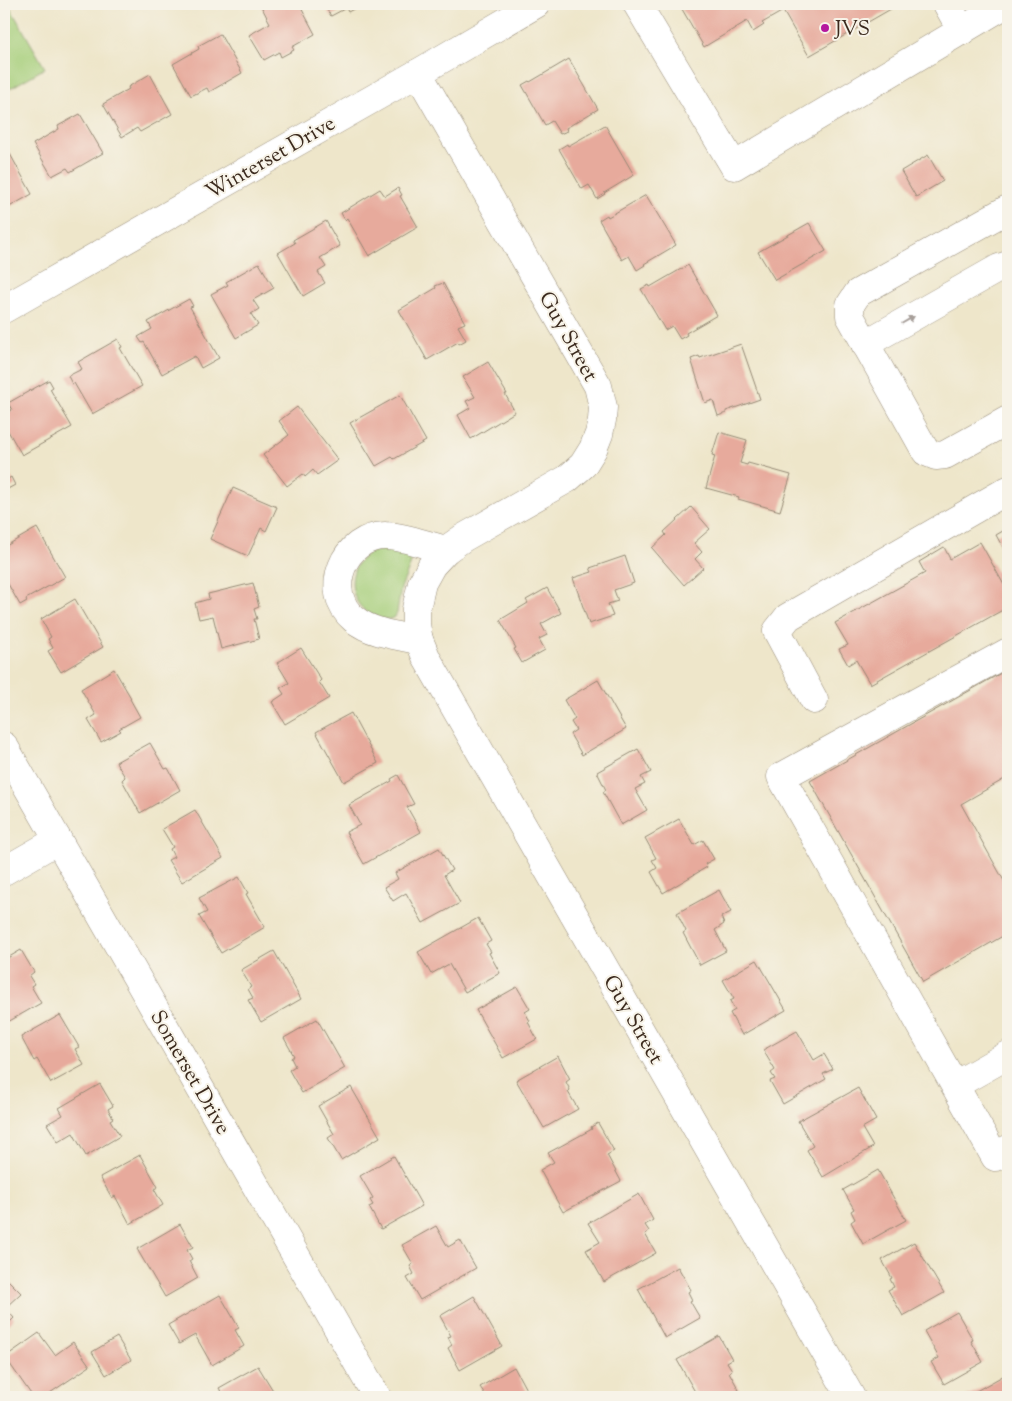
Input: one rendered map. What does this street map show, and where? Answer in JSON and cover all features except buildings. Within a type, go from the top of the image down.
[{"type":"street","name":"Winterset Drive","points":[[4,309],[536,4]]},
{"type":"street","points":[[638,4],[734,166],[1006,4]]},
{"type":"street","points":[[947,4],[962,31]]},
{"type":"street","name":"Guy Street","points":[[418,73],[598,386],[603,407],[599,434],[593,449],[583,464],[567,479],[463,538],[446,550],[432,565],[422,583],[416,609],[416,625],[419,640],[427,659],[850,1397]]},
{"type":"street","points":[[1008,209],[858,294],[850,305],[850,316],[926,452],[936,456],[945,455],[1008,420]]},
{"type":"street","points":[[865,344],[999,268],[1008,265]]},
{"type":"street","points":[[814,700],[777,631],[788,617],[1008,490]]},
{"type":"street","points":[[419,640],[389,634],[355,620],[348,614],[342,603],[338,590],[338,577],[342,565],[350,553],[360,544],[372,538],[385,536],[399,538],[446,550]]},
{"type":"street","points":[[1008,652],[781,777],[996,1157],[1008,1149]]},
{"type":"street","name":"Somerset Drive","points":[[4,746],[377,1397]]},
{"type":"street","points":[[4,870],[58,840]]},
{"type":"street","points":[[955,1085],[1008,1055]]},
{"type":"green space","points":[[4,4],[8,4],[45,68],[4,92]]},
{"type":"green space","points":[[384,549],[406,553],[411,559],[411,563],[401,588],[395,617],[381,619],[365,611],[358,603],[352,586],[356,567],[361,559],[369,553]]},
{"type":"place","name":"JVS","points":[[825,28]]}]
